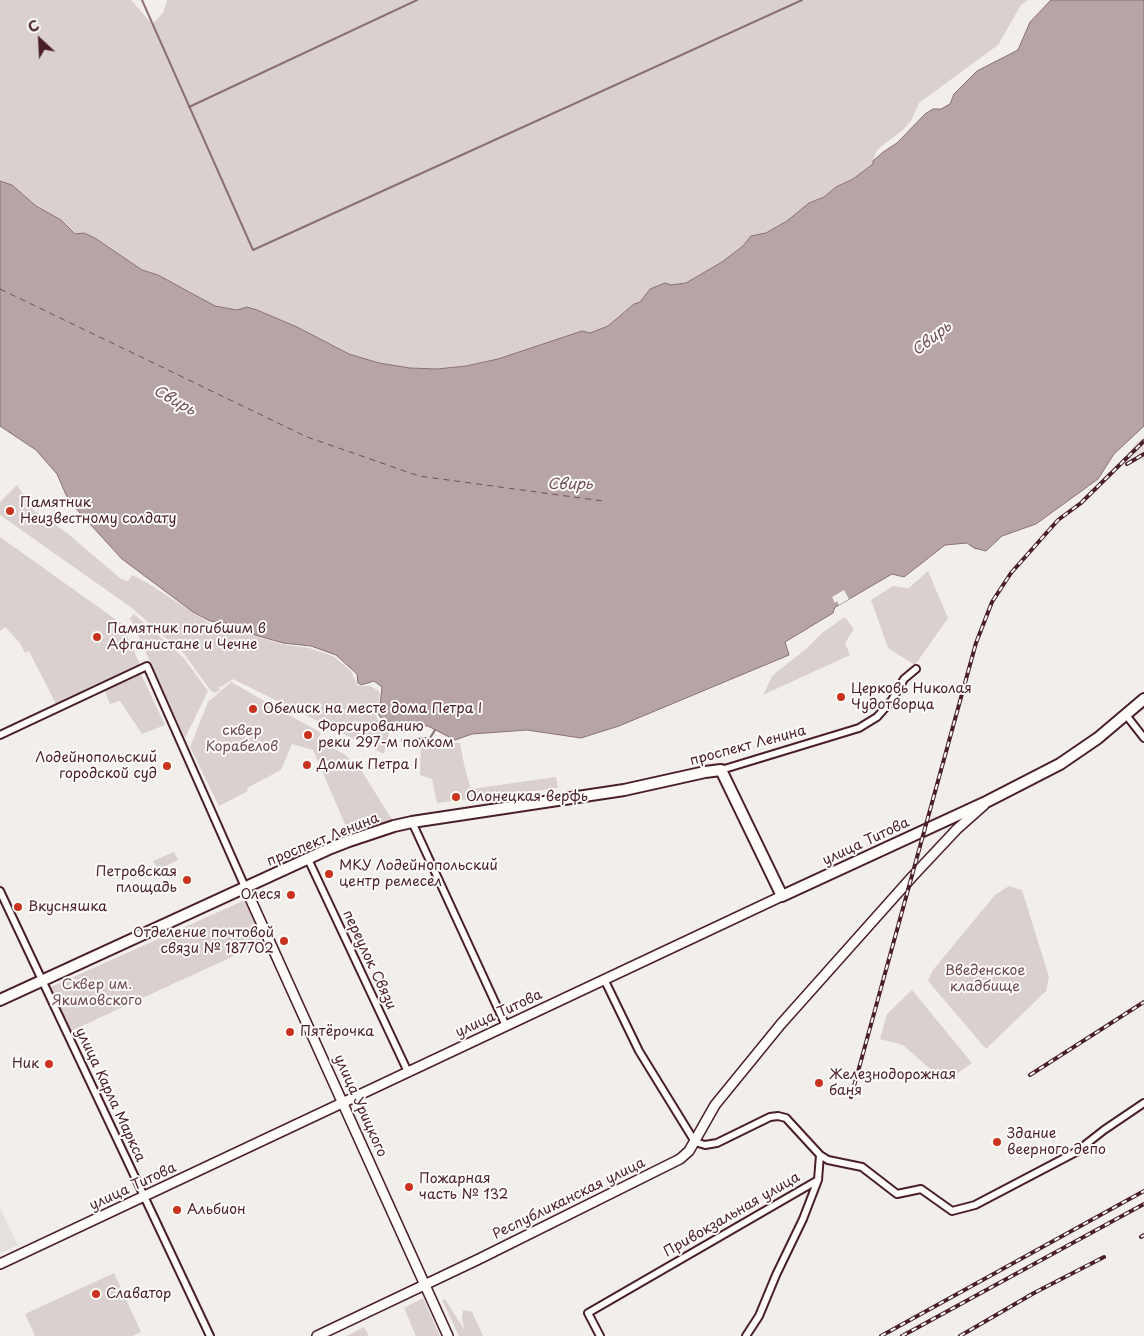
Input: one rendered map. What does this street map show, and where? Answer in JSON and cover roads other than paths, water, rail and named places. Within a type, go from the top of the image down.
[{"type":"main road","name":"улица Титова","points":[[782,896],[988,801],[1072,758],[1144,699]]},
{"type":"main road","name":"проспект Ленина","points":[[0,1000],[349,841],[412,822],[571,799],[721,770]]},
{"type":"main road","points":[[721,770],[782,896]]},
{"type":"street","points":[[0,735],[147,666],[246,887]]},
{"type":"street","name":"проспект Ленина","points":[[721,770],[860,728],[876,717],[892,700],[904,679],[916,669]]},
{"type":"street","points":[[1126,715],[1144,738]]},
{"type":"street","name":"Республиканская улица","points":[[316,1336],[668,1166],[689,1151],[715,1105],[781,1024],[925,863],[988,801]]},
{"type":"street","points":[[412,822],[506,1026]]},
{"type":"street","name":"переулок Связи","points":[[308,859],[408,1072]]},
{"type":"street","name":"улица Урицкого","points":[[246,887],[448,1336]]},
{"type":"street","name":"улица Карла Маркса","points":[[0,891],[210,1336]]},
{"type":"street","name":"улица Титова","points":[[0,1264],[605,981],[782,896]]},
{"type":"street","points":[[605,981],[639,1051],[695,1142],[705,1144],[717,1143],[770,1118],[778,1116],[786,1118],[820,1155],[828,1160],[862,1167],[896,1194],[921,1190],[952,1211],[975,1205],[1076,1152],[1144,1103]]},
{"type":"street","points":[[818,1180],[820,1155]]},
{"type":"street","name":"Привокзальная улица","points":[[600,1336],[588,1313],[818,1180]]},
{"type":"street","name":"Привокзальная улица","points":[[746,1336],[759,1316],[803,1219],[818,1180]]},
{"type":"water","name":"Свирь","points":[[1051,0],[1144,0],[1144,426],[1114,454],[1098,479],[1036,524],[1002,536],[986,551],[974,548],[967,543],[945,545],[904,577],[892,574],[835,607],[833,613],[785,642],[789,655],[619,726],[581,738],[527,730],[472,734],[455,740],[428,726],[406,725],[382,720],[378,713],[382,687],[374,681],[361,685],[358,683],[357,674],[336,655],[311,646],[283,643],[255,635],[226,623],[210,621],[193,612],[122,559],[67,497],[57,474],[36,450],[0,426],[0,181],[12,185],[36,206],[61,220],[75,234],[84,233],[95,238],[142,270],[158,275],[215,306],[237,310],[247,307],[257,310],[297,327],[349,354],[379,363],[410,368],[437,369],[466,366],[498,359],[582,331],[590,333],[608,326],[634,304],[640,302],[650,289],[665,283],[671,285],[686,283],[722,262],[743,246],[751,236],[766,233],[787,221],[809,203],[824,197],[836,187],[853,179],[873,164],[873,161],[883,152],[897,143],[925,114],[933,109],[941,109],[950,104],[954,94],[977,71],[1018,50],[1030,22]]},
{"type":"waterway","points":[[142,0],[253,250],[802,0]]},
{"type":"waterway","points":[[189,107],[417,0]]},
{"type":"waterway","points":[[402,740],[430,738],[435,730]]},
{"type":"railway","points":[[851,1097],[976,643],[992,602],[1011,573],[1058,520],[1081,503],[1144,441]]},
{"type":"railway","points":[[1127,464],[1144,454]]},
{"type":"railway","points":[[1030,1075],[1144,1002]]},
{"type":"railway","points":[[881,1336],[1144,1191]]},
{"type":"railway","points":[[902,1336],[1144,1204]]},
{"type":"railway","points":[[960,1336],[1034,1293],[1104,1257]]},
{"type":"place","name":"Памятник Неизвестному солдату","points":[[10,511]]},
{"type":"place","name":"Памятник погибшим в Афганистане и Чечне","points":[[97,637]]},
{"type":"place","name":"Церковь Николая Чудотворца","points":[[841,697]]},
{"type":"place","name":"Обелиск на месте дома Петра I","points":[[253,709]]},
{"type":"place","name":"Форсированию реки 297-м полком","points":[[308,735]]},
{"type":"place","name":"Домик Петра I","points":[[307,765]]},
{"type":"place","name":"Лодейнопольский городской суд","points":[[167,766]]},
{"type":"place","name":"Олонецкая верфь","points":[[456,797]]},
{"type":"place","name":"МКУ Лодейнопольский центр ремесел","points":[[329,874]]},
{"type":"place","name":"Петровская площадь","points":[[187,880]]},
{"type":"place","name":"Олеся","points":[[291,895]]},
{"type":"place","name":"Вкусняшка","points":[[18,907]]},
{"type":"place","name":"Отделение почтовой связи № 187702","points":[[284,941]]},
{"type":"place","name":"Пятёрочка","points":[[290,1032]]},
{"type":"place","name":"Ник","points":[[49,1064]]},
{"type":"place","name":"Железнодорожная баня","points":[[819,1083]]},
{"type":"place","name":"Здание веерного депо","points":[[997,1142]]},
{"type":"place","name":"Пожарная часть № 132","points":[[409,1187]]},
{"type":"place","name":"Альбион","points":[[177,1210]]},
{"type":"place","name":"Славатор","points":[[96,1294]]},
{"type":"park label","name":"сквер Корабелов","points":[[242,740]]},
{"type":"park label","name":"Введенское кладбище","points":[[985,980]]},
{"type":"park label","name":"Сквер им. Якимовского","points":[[97,994]]}]
